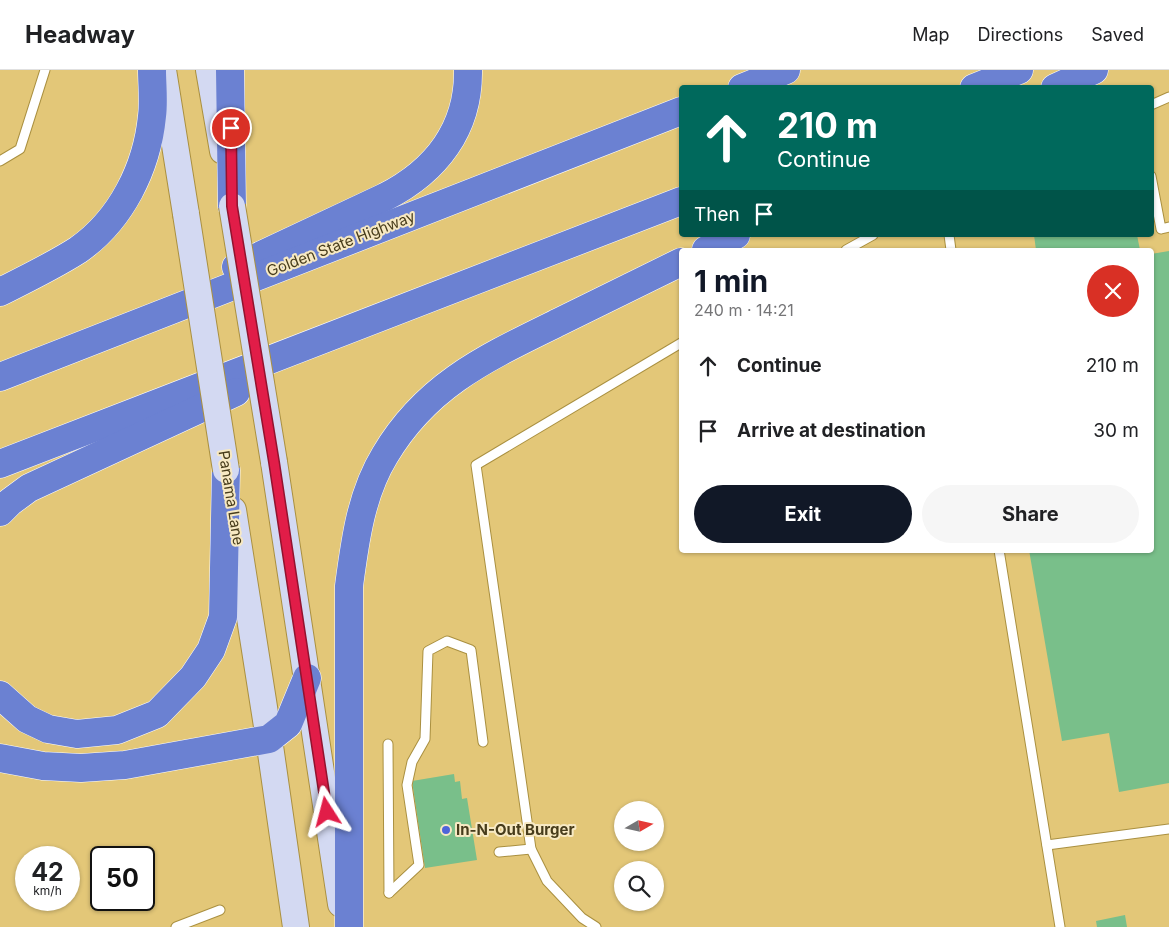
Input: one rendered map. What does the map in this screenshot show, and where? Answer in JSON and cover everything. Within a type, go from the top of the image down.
[{"type":"highway","points":[[0,292],[80,249],[103,228],[122,203],[138,176],[148,146],[152,115],[152,70]]},
{"type":"highway","points":[[230,70],[232,206]]},
{"type":"highway","points":[[0,377],[406,186],[427,170],[444,150],[455,130],[464,108],[468,85],[468,70]]},
{"type":"highway","points":[[749,85],[786,70]]},
{"type":"highway","points":[[982,85],[1019,70]]},
{"type":"highway","points":[[1062,85],[1094,70]]},
{"type":"highway","name":"Golden State Highway","points":[[0,377],[679,112]]},
{"type":"highway","points":[[0,464],[679,202]]},
{"type":"highway","points":[[710,248],[732,237]]},
{"type":"highway","points":[[349,927],[349,586],[355,538],[367,494],[384,456],[405,424],[430,397],[461,374],[492,355],[679,263]]},
{"type":"highway","points":[[0,512],[29,488],[46,479],[479,280]]},
{"type":"highway","points":[[0,695],[27,719],[48,729],[77,734],[117,730],[157,714],[193,677],[211,650],[223,617],[226,470]]},
{"type":"highway","points":[[0,758],[43,766],[81,768],[125,765],[269,739],[288,724],[307,678]]},
{"type":"main road","name":"Panama Lane","points":[[163,70],[269,739],[296,927]]},
{"type":"main road","points":[[210,70],[274,462],[344,927]]},
{"type":"lane","points":[[0,161],[20,149],[45,70]]},
{"type":"lane","points":[[1154,104],[1169,98]]},
{"type":"lane","points":[[1154,194],[1160,229],[1169,227]]},
{"type":"lane","points":[[850,248],[869,237]]},
{"type":"lane","points":[[596,927],[582,918],[547,881],[531,849],[476,465],[679,344]]},
{"type":"lane","points":[[1000,553],[1060,927]]},
{"type":"lane","points":[[388,744],[389,893],[419,865],[407,784],[412,762],[425,739],[428,650],[447,641],[471,650],[483,742]]},
{"type":"lane","points":[[1047,845],[1169,829]]},
{"type":"lane","points":[[499,852],[531,849]]},
{"type":"lane","points":[[176,927],[220,910]]},
{"type":"building","points":[[1034,237],[1137,237],[1140,248],[1036,248]]},
{"type":"building","points":[[1169,251],[1169,783],[1119,792],[1109,733],[1062,741],[1030,553],[1154,553],[1154,254]]},
{"type":"building","name":"In-N-Out Burger","points":[[454,774],[455,782],[460,781],[462,799],[467,798],[477,860],[425,868],[412,781]]},
{"type":"building","points":[[1125,915],[1127,927],[1097,927],[1096,921]]},
{"type":"place","name":"In-N-Out Burger","points":[[446,830]]},
{"type":"route","points":[[231,128],[232,206],[274,462],[327,812]]}]
